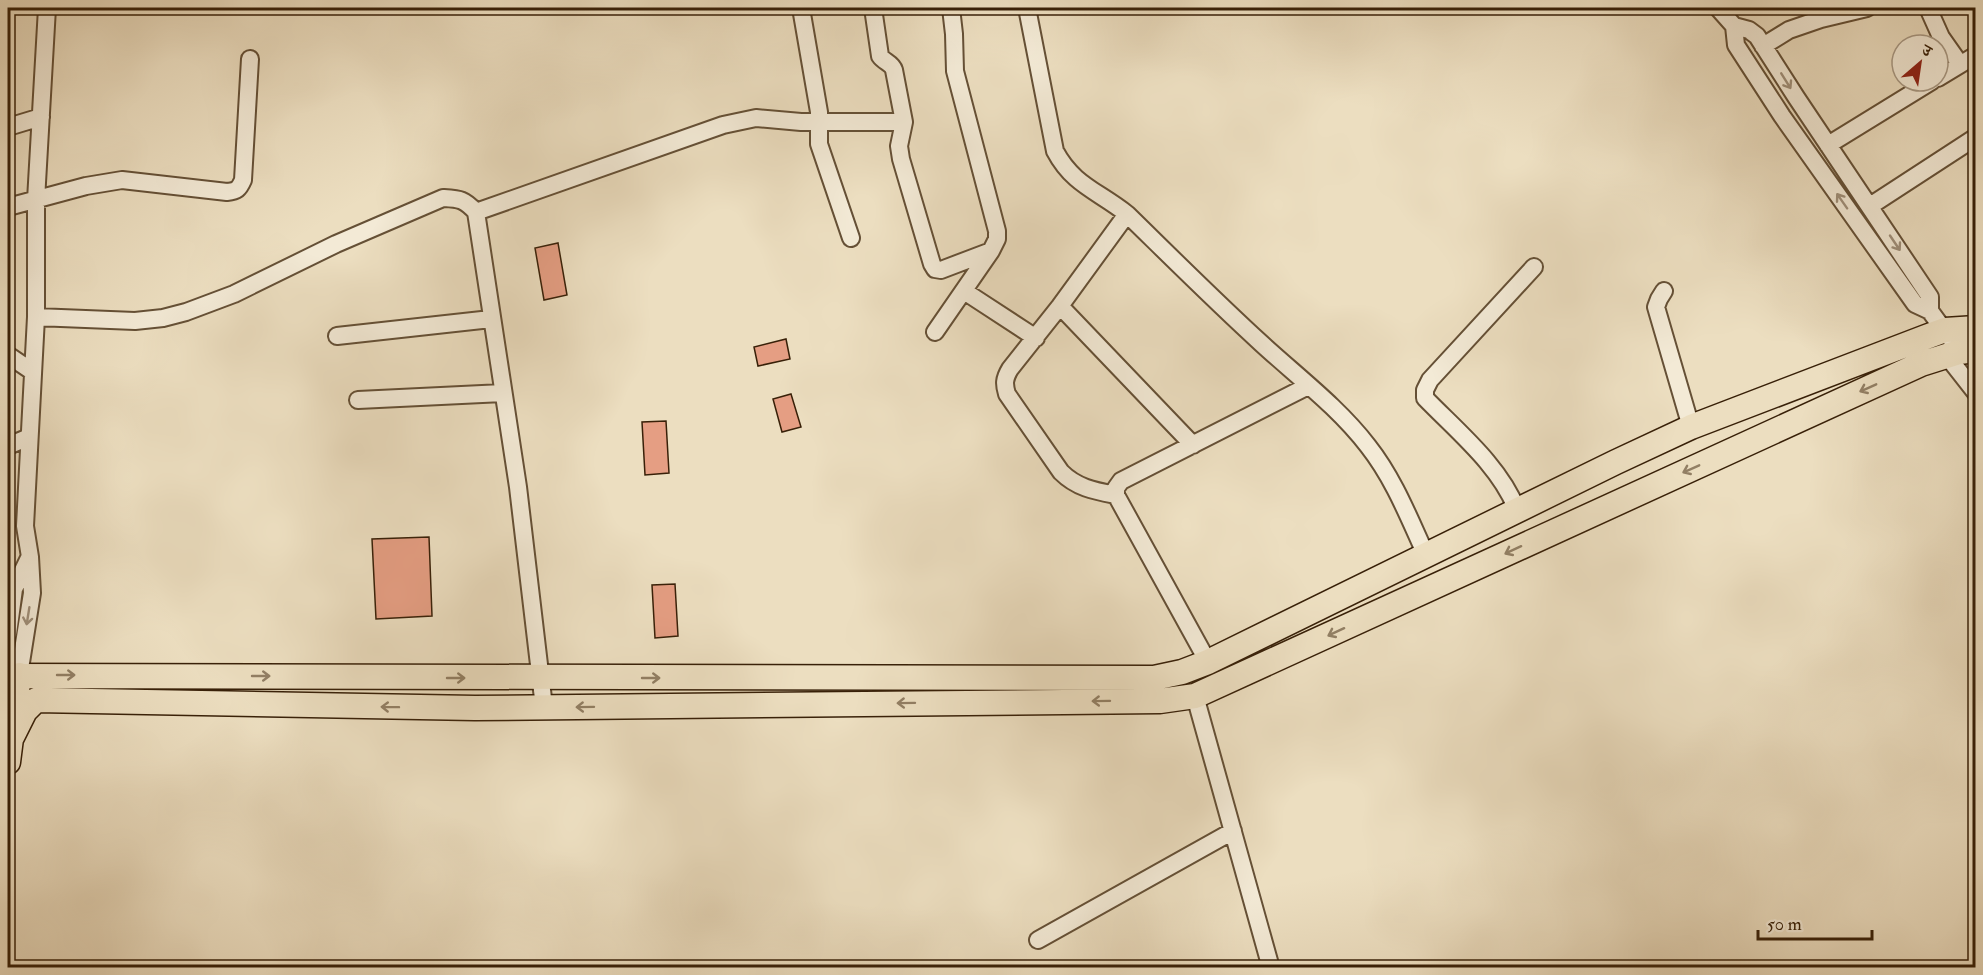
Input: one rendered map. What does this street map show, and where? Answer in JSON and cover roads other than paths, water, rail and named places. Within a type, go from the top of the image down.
[{"type":"highway","points":[[9,752],[13,675],[1154,678],[1182,672],[1208,662],[1517,510],[1691,428],[1945,330],[1976,327]]},
{"type":"highway","points":[[9,752],[25,711],[36,700],[463,708],[1160,701],[1194,696],[1922,364],[1960,353]]},
{"type":"street","points":[[13,675],[32,593],[25,526],[36,316],[36,200],[47,8]]},
{"type":"street","points":[[801,8],[819,122],[819,144],[851,238]]},
{"type":"street","points":[[873,8],[880,56],[893,66],[904,122],[899,146],[901,159],[932,264],[935,269],[941,270],[991,251]]},
{"type":"street","points":[[935,332],[991,251],[998,231],[955,71],[951,8]]},
{"type":"street","points":[[1027,8],[1055,151],[1063,166],[1074,178],[1127,214],[1227,312],[1344,419],[1368,445],[1384,468],[1426,555]]},
{"type":"street","points":[[1718,8],[1734,26],[1749,30],[1757,36],[1930,297],[1930,311]]},
{"type":"street","points":[[1763,46],[1789,30],[1821,19],[1867,8]]},
{"type":"street","points":[[1928,8],[1941,37],[1960,64]]},
{"type":"street","points":[[1734,26],[1736,45],[1782,116],[1915,304],[1930,311],[1945,330],[1960,353],[1976,393]]},
{"type":"street","points":[[1950,70],[1976,55]]},
{"type":"street","points":[[8,207],[86,186],[122,180],[235,192],[243,180],[250,59]]},
{"type":"street","points":[[1828,145],[1912,93]]},
{"type":"street","points":[[8,127],[41,117]]},
{"type":"street","points":[[476,212],[723,125],[756,118],[819,122],[904,122]]},
{"type":"street","points":[[1870,206],[1976,137]]},
{"type":"street","points":[[36,316],[135,321],[163,318],[234,294],[336,244],[443,198],[459,199],[468,203],[476,212],[518,487],[544,707]]},
{"type":"street","points":[[1116,495],[1091,490],[1070,481],[1061,472],[1007,394],[1004,384],[1006,376],[1127,214]]},
{"type":"street","points":[[1517,510],[1510,492],[1500,477],[1425,398],[1425,390],[1430,380],[1534,267]]},
{"type":"street","points":[[964,291],[1036,338]]},
{"type":"street","points":[[1664,291],[1656,307],[1691,428]]},
{"type":"street","points":[[1060,306],[1193,445]]},
{"type":"street","points":[[338,336],[491,319]]},
{"type":"street","points":[[8,355],[33,372]]},
{"type":"street","points":[[1208,662],[1116,495],[1116,488],[1121,482],[1308,386]]},
{"type":"street","points":[[358,400],[503,393]]},
{"type":"street","points":[[8,446],[29,437]]},
{"type":"street","points":[[8,634],[14,589],[30,557]]},
{"type":"street","points":[[1194,696],[1271,968]]},
{"type":"street","points":[[1038,939],[1233,831]]}]
